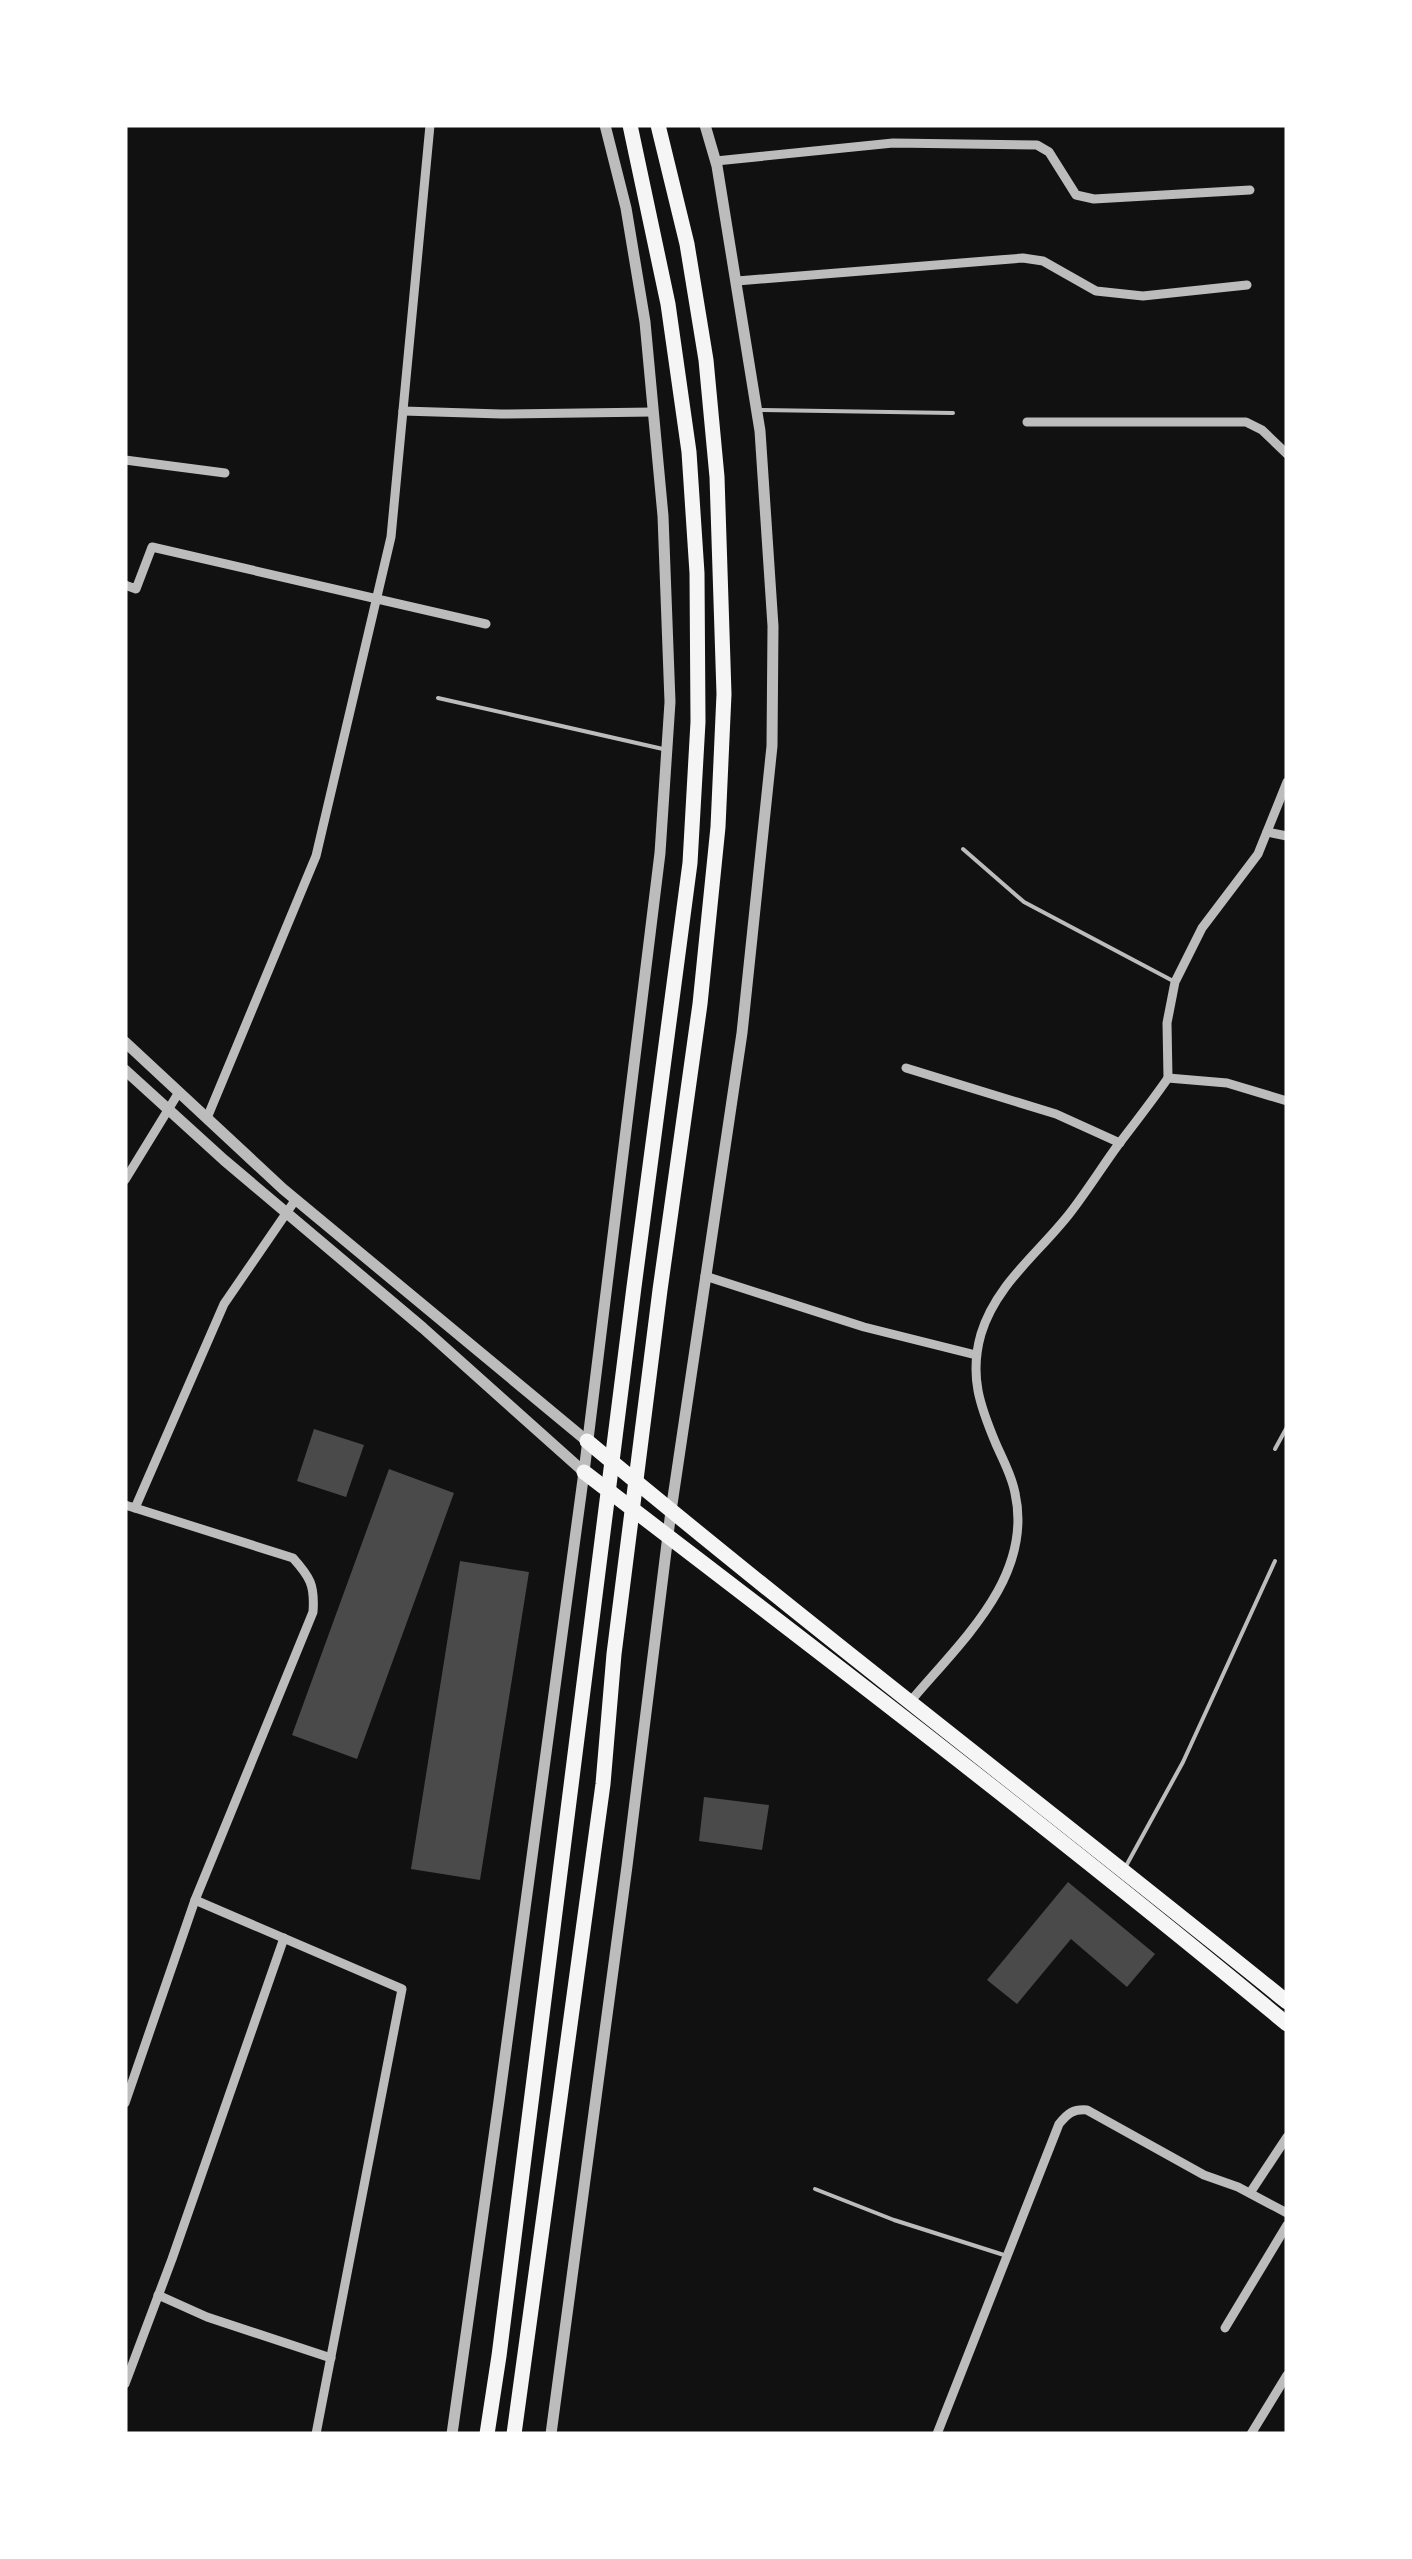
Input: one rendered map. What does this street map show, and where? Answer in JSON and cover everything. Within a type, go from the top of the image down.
[{"type":"highway","points":[[487,2434],[690,864],[698,685],[697,573],[689,452],[668,304],[630,125]]},
{"type":"highway","points":[[514,2434],[603,1784],[614,1654],[718,827],[724,694],[717,477],[706,360],[687,244],[658,125]]},
{"type":"highway","points":[[587,1441],[1287,2002]]},
{"type":"highway","points":[[584,1472],[1168,1925],[1287,2024]]},
{"type":"street","points":[[207,1118],[316,856],[391,537],[430,125]]},
{"type":"street","points":[[452,2434],[584,1472],[660,853],[670,702],[654,412],[630,227],[605,125]]},
{"type":"street","points":[[551,2434],[670,1510],[742,1033],[772,746],[773,626],[757,410],[716,161],[704,125]]},
{"type":"street","points":[[716,161],[893,144],[1037,145],[1049,152],[1076,195],[1094,199],[1250,190]]},
{"type":"street","points":[[737,282],[1023,258],[1043,261],[1096,291],[1143,296],[1247,284]]},
{"type":"street","points":[[403,411],[654,412]]},
{"type":"street","points":[[1027,422],[1246,422],[1262,430],[1287,454]]},
{"type":"street","points":[[125,460],[225,473]]},
{"type":"street","points":[[125,585],[136,588],[152,547],[486,624]]},
{"type":"street","points":[[910,1702],[993,1602],[1013,1554],[1016,1494],[978,1396],[975,1376],[985,1322],[1007,1283],[1070,1212],[1168,1078],[1167,1023],[1175,982],[1202,928],[1258,854],[1287,782]]},
{"type":"street","points":[[1268,832],[1287,836]]},
{"type":"street","points":[[125,1042],[296,1199],[587,1441]]},
{"type":"street","points":[[906,1068],[1056,1114],[1120,1143]]},
{"type":"street","points":[[125,1070],[584,1472]]},
{"type":"street","points":[[1168,1078],[1227,1083],[1287,1100]]},
{"type":"street","points":[[125,1180],[179,1092]]},
{"type":"street","points":[[125,2103],[195,1900],[314,1612],[314,1593],[308,1575],[293,1558],[130,1506],[224,1304],[296,1199]]},
{"type":"street","points":[[706,1276],[864,1327],[976,1355]]},
{"type":"street","points":[[195,1900],[402,1990],[316,2434]]},
{"type":"street","points":[[125,2384],[284,1938]]},
{"type":"street","points":[[937,2434],[1059,2124],[1068,2112],[1087,2110],[1204,2175],[1287,2213]]},
{"type":"street","points":[[1250,2193],[1287,2137]]},
{"type":"street","points":[[1225,2328],[1287,2225]]},
{"type":"street","points":[[158,2296],[207,2317],[331,2358]]},
{"type":"street","points":[[1251,2434],[1287,2375]]},
{"type":"lane","points":[[757,410],[952,413]]},
{"type":"lane","points":[[438,698],[666,750]]},
{"type":"lane","points":[[964,849],[1024,902],[1175,982]]},
{"type":"lane","points":[[1274,1449],[1287,1427]]},
{"type":"lane","points":[[1124,1870],[1183,1762],[1275,1560]]},
{"type":"lane","points":[[815,2190],[1008,2256]]},
{"type":"building","points":[[314,1429],[364,1445],[346,1497],[297,1481]]},
{"type":"building","points":[[389,1469],[454,1493],[357,1759],[292,1735]]},
{"type":"building","points":[[460,1561],[529,1572],[480,1880],[411,1869]]},
{"type":"building","points":[[704,1797],[769,1805],[762,1850],[699,1841]]},
{"type":"building","points":[[1068,1882],[1155,1954],[1127,1987],[1071,1939],[1017,2004],[987,1980]]}]
